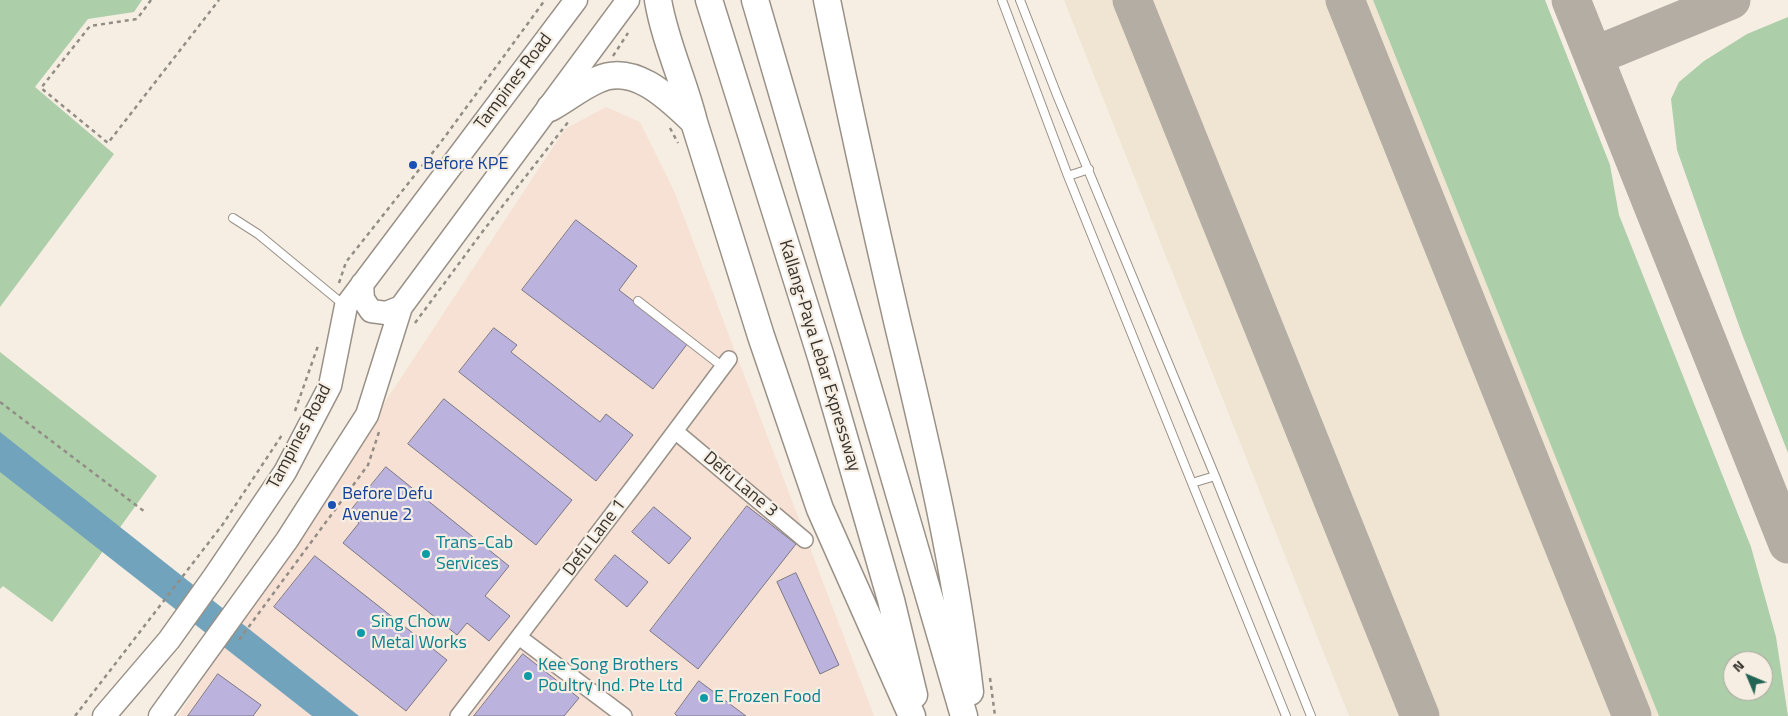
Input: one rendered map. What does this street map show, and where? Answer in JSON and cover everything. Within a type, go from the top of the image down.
[{"type":"highway","points":[[658,0],[666,35],[686,91],[761,336],[820,509],[912,716]]},
{"type":"highway","name":"Kallang-Paya Lebar Expressway","points":[[709,0],[821,358],[891,600],[918,716]]},
{"type":"highway","points":[[755,0],[964,716]]},
{"type":"highway","points":[[828,0],[857,146],[932,470],[965,648],[973,716]]},
{"type":"highway","points":[[560,114],[597,79],[623,76],[647,83],[669,98],[694,122]]},
{"type":"main road","points":[[160,716],[287,540],[367,415],[401,307],[560,114],[628,0]]},
{"type":"main road","name":"Tampines Road","points":[[104,716],[169,640],[285,472],[330,386],[346,306],[570,5]]},
{"type":"main road","points":[[362,284],[363,300],[371,311],[386,313],[401,307]]},
{"type":"street","name":"Defu Lane 1","points":[[458,716],[726,363]]},
{"type":"street","name":"Defu Lane 3","points":[[676,431],[805,540]]},
{"type":"street","points":[[519,637],[624,716]]},
{"type":"lane","points":[[1002,0],[1068,176],[1286,716]]},
{"type":"lane","points":[[1020,0],[1311,716]]},
{"type":"lane","points":[[1068,176],[1089,170]]},
{"type":"lane","points":[[233,218],[258,234],[346,306]]},
{"type":"lane","points":[[638,301],[726,363]]},
{"type":"lane","points":[[1192,483],[1215,476]]},
{"type":"path","points":[[151,0],[137,19],[90,26],[40,88],[108,143],[219,0]]},
{"type":"path","points":[[597,79],[629,32]]},
{"type":"path","points":[[411,330],[483,231],[560,114]]},
{"type":"path","points":[[666,121],[678,144]]},
{"type":"path","points":[[0,402],[145,512]]},
{"type":"path","points":[[75,716],[195,561]]},
{"type":"shaded area","points":[[1064,0],[1373,0],[1659,716],[1349,716]]},
{"type":"shaded area","points":[[606,107],[640,122],[674,191],[874,716],[178,716],[565,129]]},
{"type":"green space","points":[[0,0],[142,0],[134,12],[88,19],[35,87],[114,154],[0,307]]},
{"type":"green space","points":[[1373,0],[1545,0],[1610,165],[1619,215],[1751,547],[1776,637],[1788,716],[1659,716]]},
{"type":"green space","points":[[1788,17],[1788,453],[1742,334],[1677,150],[1671,99],[1679,82],[1704,61],[1747,34]]},
{"type":"green space","points":[[0,352],[157,476],[52,622],[3,586],[0,589]]},
{"type":"water","points":[[0,432],[359,716],[312,716],[0,472]]},
{"type":"building","points":[[576,220],[637,266],[619,290],[688,343],[653,389],[522,290]]},
{"type":"building","points":[[494,328],[517,345],[511,352],[600,422],[606,414],[633,435],[596,481],[459,372]]},
{"type":"building","points":[[444,399],[572,500],[536,545],[408,444]]},
{"type":"building","name":"Trans-Cab Services","points":[[386,467],[509,566],[485,596],[510,616],[489,641],[467,623],[457,635],[343,543],[359,523],[348,514]]},
{"type":"building","points":[[747,506],[796,544],[698,669],[650,631]]},
{"type":"building","points":[[654,507],[691,538],[669,564],[632,532]]},
{"type":"building","points":[[615,555],[648,582],[627,607],[595,580]]},
{"type":"building","name":"Sing Chow Metal Works","points":[[315,556],[447,660],[406,711],[274,607]]},
{"type":"building","points":[[796,573],[839,665],[820,674],[777,582]]},
{"type":"building","name":"Kee Song Brothers Poultry Ind. Pte Ltd","points":[[523,654],[579,698],[564,716],[474,716]]},
{"type":"building","points":[[218,674],[261,705],[253,716],[188,716]]},
{"type":"building","name":"E Frozen Food","points":[[699,681],[746,716],[677,716],[675,714]]},
{"type":"taxiway","points":[[1132,0],[1420,716]]},
{"type":"taxiway","points":[[1345,0],[1632,716]]},
{"type":"taxiway","points":[[1571,0],[1788,544]]},
{"type":"taxiway","points":[[1594,56],[1731,0]]},
{"type":"place","name":"Before KPE","points":[[413,165]]},
{"type":"place","name":"Before Defu Avenue 2","points":[[332,505]]},
{"type":"place","name":"Trans-Cab Services","points":[[426,554]]},
{"type":"place","name":"Sing Chow Metal Works","points":[[361,633]]},
{"type":"place","name":"Kee Song Brothers Poultry Ind. Pte Ltd","points":[[528,676]]},
{"type":"place","name":"E Frozen Food","points":[[704,698]]}]
